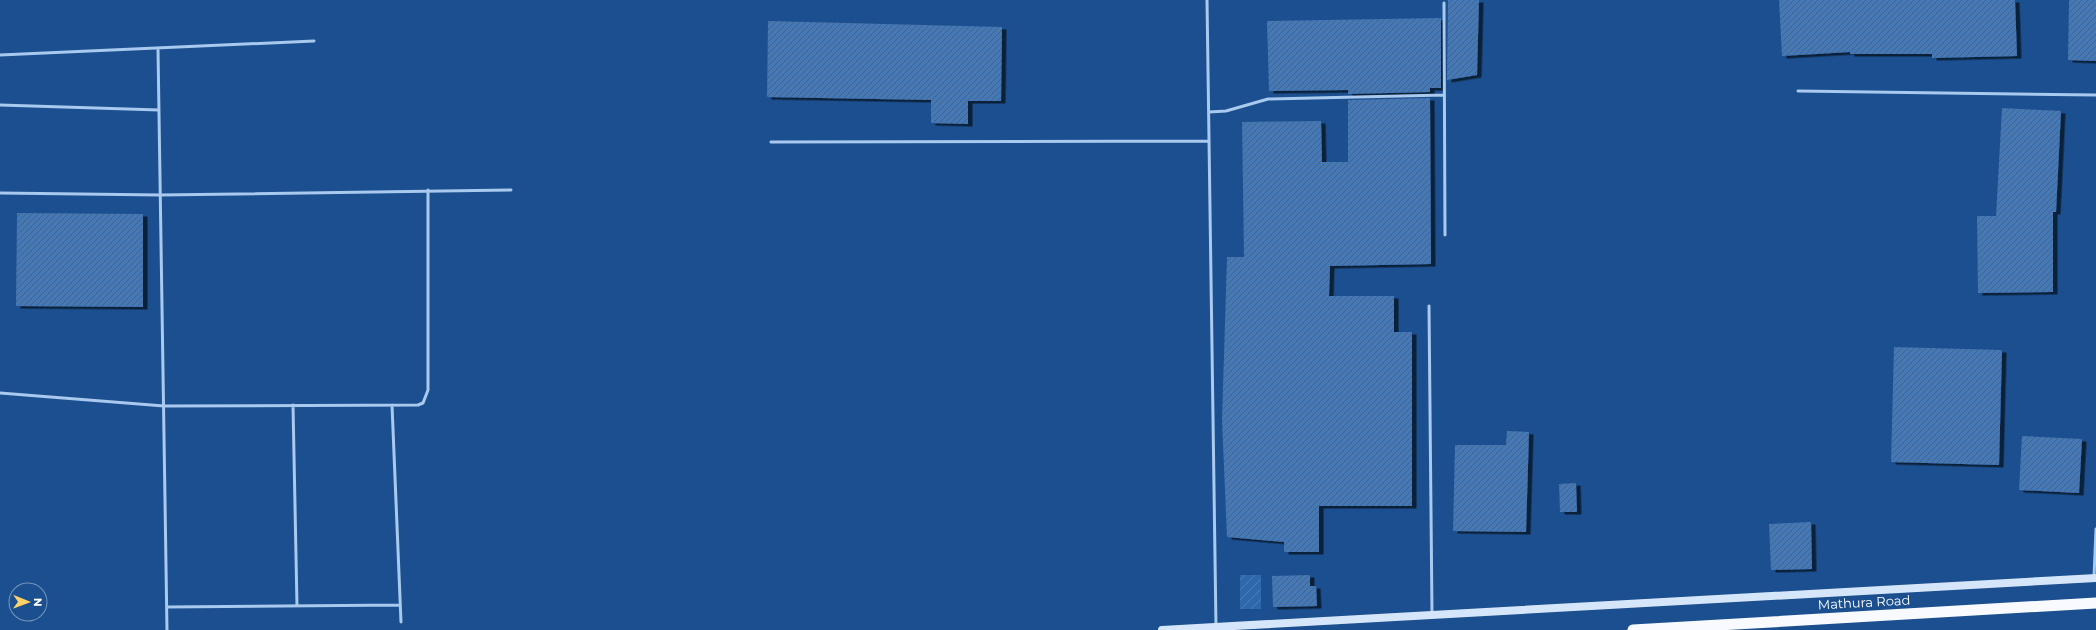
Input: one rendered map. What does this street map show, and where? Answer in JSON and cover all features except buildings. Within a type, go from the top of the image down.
[{"type":"highway","name":"Mathura Road","points":[[1633,630],[2096,603]]},
{"type":"main road","points":[[1162,630],[2095,578]]},
{"type":"lane","points":[[1207,0],[1216,627]]},
{"type":"lane","points":[[1444,3],[1445,235]]},
{"type":"lane","points":[[0,55],[314,41]]},
{"type":"lane","points":[[158,49],[167,630]]},
{"type":"lane","points":[[1798,91],[2096,95]]},
{"type":"lane","points":[[1209,112],[1226,111],[1268,99],[1444,95]]},
{"type":"lane","points":[[0,105],[159,110]]},
{"type":"lane","points":[[772,142],[1209,141]]},
{"type":"lane","points":[[0,393],[164,406],[423,404],[428,390],[428,190]]},
{"type":"lane","points":[[0,193],[160,195],[511,190]]},
{"type":"lane","points":[[1429,306],[1432,615]]},
{"type":"lane","points":[[293,405],[296,606]]},
{"type":"lane","points":[[392,405],[401,622]]},
{"type":"lane","points":[[2095,578],[2096,529]]},
{"type":"lane","points":[[167,607],[400,605]]},
{"type":"shaded area","points":[[1240,575],[1261,575],[1261,609],[1240,609]]}]
